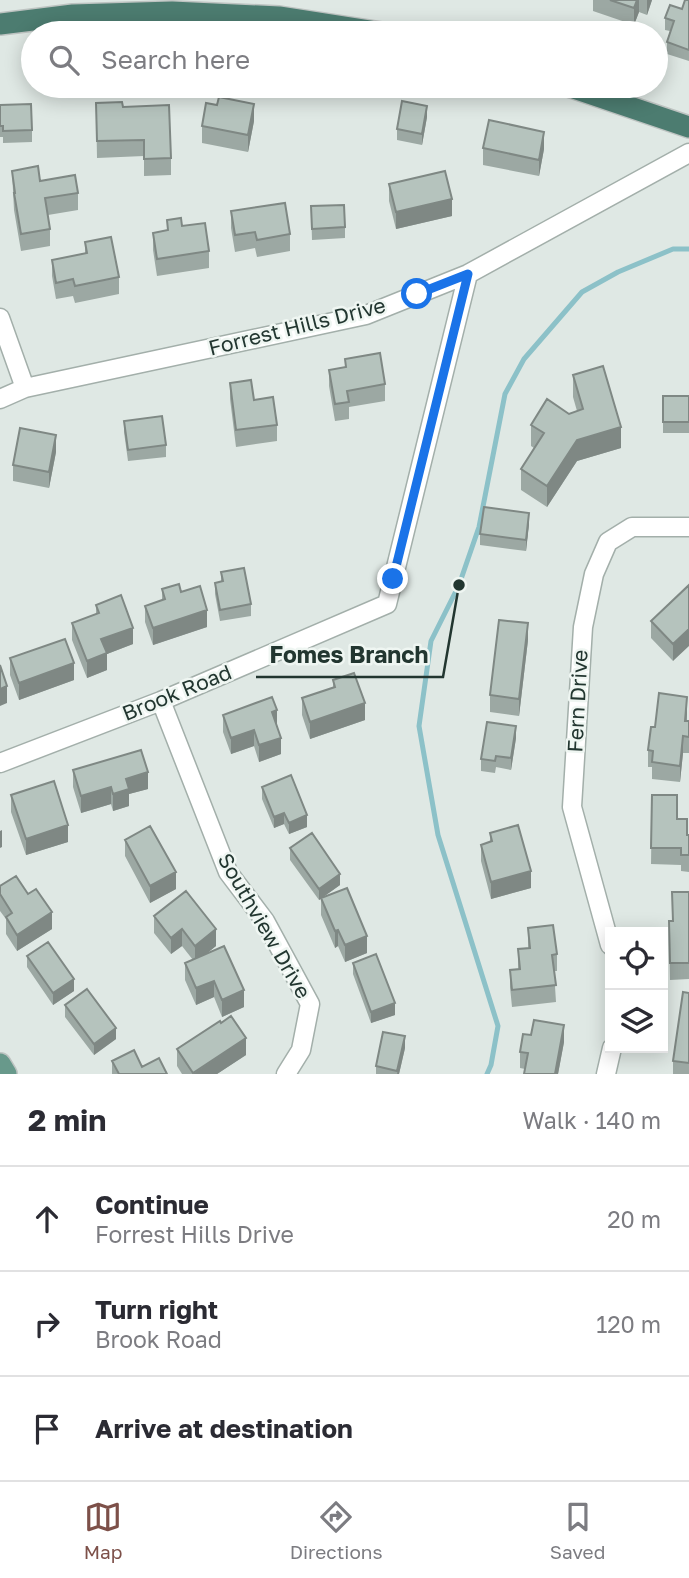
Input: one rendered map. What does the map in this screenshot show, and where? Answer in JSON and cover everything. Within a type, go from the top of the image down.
[{"type":"highway","points":[[24,21],[172,6],[305,21]]},
{"type":"highway","points":[[0,24],[21,21]]},
{"type":"highway","points":[[603,98],[689,127]]},
{"type":"main road","points":[[0,1064],[6,1074]]},
{"type":"street","name":"Forrest Hills Drive","points":[[0,399],[25,388],[366,314],[468,274],[689,153]]},
{"type":"street","name":"Brook Road","points":[[0,763],[161,701],[387,604],[468,274]]},
{"type":"street","points":[[0,318],[25,388]]},
{"type":"street","name":"Fern Drive","points":[[605,927],[572,807],[583,627],[594,574],[608,542],[632,527],[689,527]]},
{"type":"street","name":"Southview Drive","points":[[161,701],[228,872],[265,921],[310,1004],[301,1050],[286,1074]]},
{"type":"street","points":[[606,1074],[611,1053]]},
{"type":"building","points":[[610,0],[637,0],[634,8]]},
{"type":"building","points":[[685,0],[689,0],[689,50],[668,42],[674,21],[665,18],[670,5],[682,9]]},
{"type":"building","points":[[219,98],[254,104],[248,135],[202,126],[206,103],[217,105]]},
{"type":"building","points":[[402,101],[427,106],[422,134],[397,129]]},
{"type":"building","points":[[122,102],[123,107],[169,105],[171,158],[144,159],[144,140],[97,141],[96,103]]},
{"type":"building","points":[[31,104],[32,130],[3,131],[3,126],[0,126],[0,105]]},
{"type":"building","points":[[489,120],[544,132],[539,160],[483,148]]},
{"type":"building","points":[[38,166],[40,181],[75,175],[78,193],[45,198],[50,229],[21,234],[12,171]]},
{"type":"building","points":[[445,171],[452,199],[396,212],[389,184]]},
{"type":"building","points":[[285,203],[290,234],[257,240],[255,232],[235,235],[231,211]]},
{"type":"building","points":[[344,205],[345,227],[312,229],[311,206]]},
{"type":"building","points":[[181,218],[182,226],[205,223],[209,251],[157,259],[153,233],[168,230],[167,220]]},
{"type":"building","points":[[111,237],[119,277],[75,286],[73,279],[56,283],[52,260],[87,253],[85,242]]},
{"type":"building","points":[[380,353],[385,384],[347,391],[349,402],[335,404],[329,370],[346,367],[345,359]]},
{"type":"building","points":[[603,366],[621,427],[577,440],[547,486],[521,469],[544,433],[531,425],[547,399],[569,414],[583,409],[573,375]]},
{"type":"building","points":[[251,380],[254,400],[273,397],[277,425],[236,430],[230,383]]},
{"type":"building","points":[[663,396],[689,396],[689,422],[663,422]]},
{"type":"building","points":[[162,416],[166,445],[128,450],[124,421]]},
{"type":"building","points":[[20,428],[56,435],[49,472],[13,465]]},
{"type":"building","points":[[484,507],[529,513],[526,540],[480,534]]},
{"type":"building","points":[[244,568],[251,604],[220,610],[215,583],[223,581],[221,572]]},
{"type":"building","points":[[179,584],[181,592],[200,586],[207,610],[153,628],[145,606],[165,599],[162,589]]},
{"type":"building","points":[[689,585],[689,629],[673,644],[651,621]]},
{"type":"building","points":[[121,595],[133,628],[101,639],[107,653],[87,661],[72,623],[99,613],[96,605]]},
{"type":"building","points":[[499,620],[528,623],[519,699],[490,695]]},
{"type":"building","points":[[65,639],[74,663],[19,683],[10,658]]},
{"type":"building","points":[[0,665],[7,686],[0,689]]},
{"type":"building","points":[[354,673],[365,703],[310,722],[302,698],[335,687],[333,680]]},
{"type":"building","points":[[659,693],[687,697],[685,721],[689,721],[689,737],[683,736],[680,766],[652,762],[653,751],[648,750],[651,727],[655,727]]},
{"type":"building","points":[[272,697],[277,710],[272,712],[281,738],[259,745],[254,730],[231,738],[223,715]]},
{"type":"building","points":[[487,722],[516,726],[511,758],[496,756],[495,761],[481,759]]},
{"type":"building","points":[[141,750],[148,772],[126,779],[129,789],[113,794],[111,787],[81,796],[73,770]]},
{"type":"building","points":[[291,775],[307,815],[289,823],[284,813],[274,817],[262,787]]},
{"type":"building","points":[[54,781],[68,825],[26,839],[11,795]]},
{"type":"building","points":[[652,795],[677,795],[677,819],[687,819],[689,855],[681,855],[681,848],[651,848]]},
{"type":"building","points":[[518,825],[531,871],[491,882],[481,845],[492,841],[490,833]]},
{"type":"building","points":[[150,826],[176,872],[150,886],[125,840]]},
{"type":"building","points":[[312,833],[340,874],[319,889],[290,848]]},
{"type":"building","points":[[16,876],[28,894],[36,889],[52,912],[17,935],[6,917],[12,913],[0,894],[0,886]]},
{"type":"building","points":[[347,888],[367,936],[345,945],[338,930],[335,931],[321,898]]},
{"type":"building","points":[[186,891],[216,929],[195,946],[182,929],[171,938],[154,916]]},
{"type":"building","points":[[672,892],[689,892],[689,963],[670,963],[669,921],[673,921]]},
{"type":"building","points":[[553,925],[557,954],[552,955],[556,985],[512,990],[510,970],[520,969],[518,949],[530,948],[528,928]]},
{"type":"building","points":[[48,942],[74,979],[53,993],[27,956]]},
{"type":"building","points":[[224,946],[244,990],[222,1000],[214,981],[196,988],[185,963]]},
{"type":"building","points":[[376,954],[395,1003],[371,1012],[353,963]]},
{"type":"building","points":[[87,989],[116,1028],[94,1044],[65,1005]]},
{"type":"building","points":[[683,992],[689,993],[689,1063],[673,1061]]},
{"type":"building","points":[[231,1016],[246,1038],[193,1073],[177,1049]]},
{"type":"building","points":[[534,1020],[564,1025],[555,1074],[524,1074],[528,1053],[520,1052],[523,1034],[531,1035]]},
{"type":"building","points":[[383,1032],[405,1036],[397,1071],[376,1066]]},
{"type":"building","points":[[134,1050],[142,1067],[159,1058],[167,1074],[119,1074],[112,1061]]},
{"type":"waterway","points":[[487,1074],[498,1026],[438,835],[419,726],[431,641],[459,585],[479,527],[505,394],[524,359],[582,292],[618,272],[673,249],[689,249]]},
{"type":"place","name":"Fomes Branch","points":[[459,585]]},
{"type":"route","points":[[393,579],[468,274],[417,294]]}]
